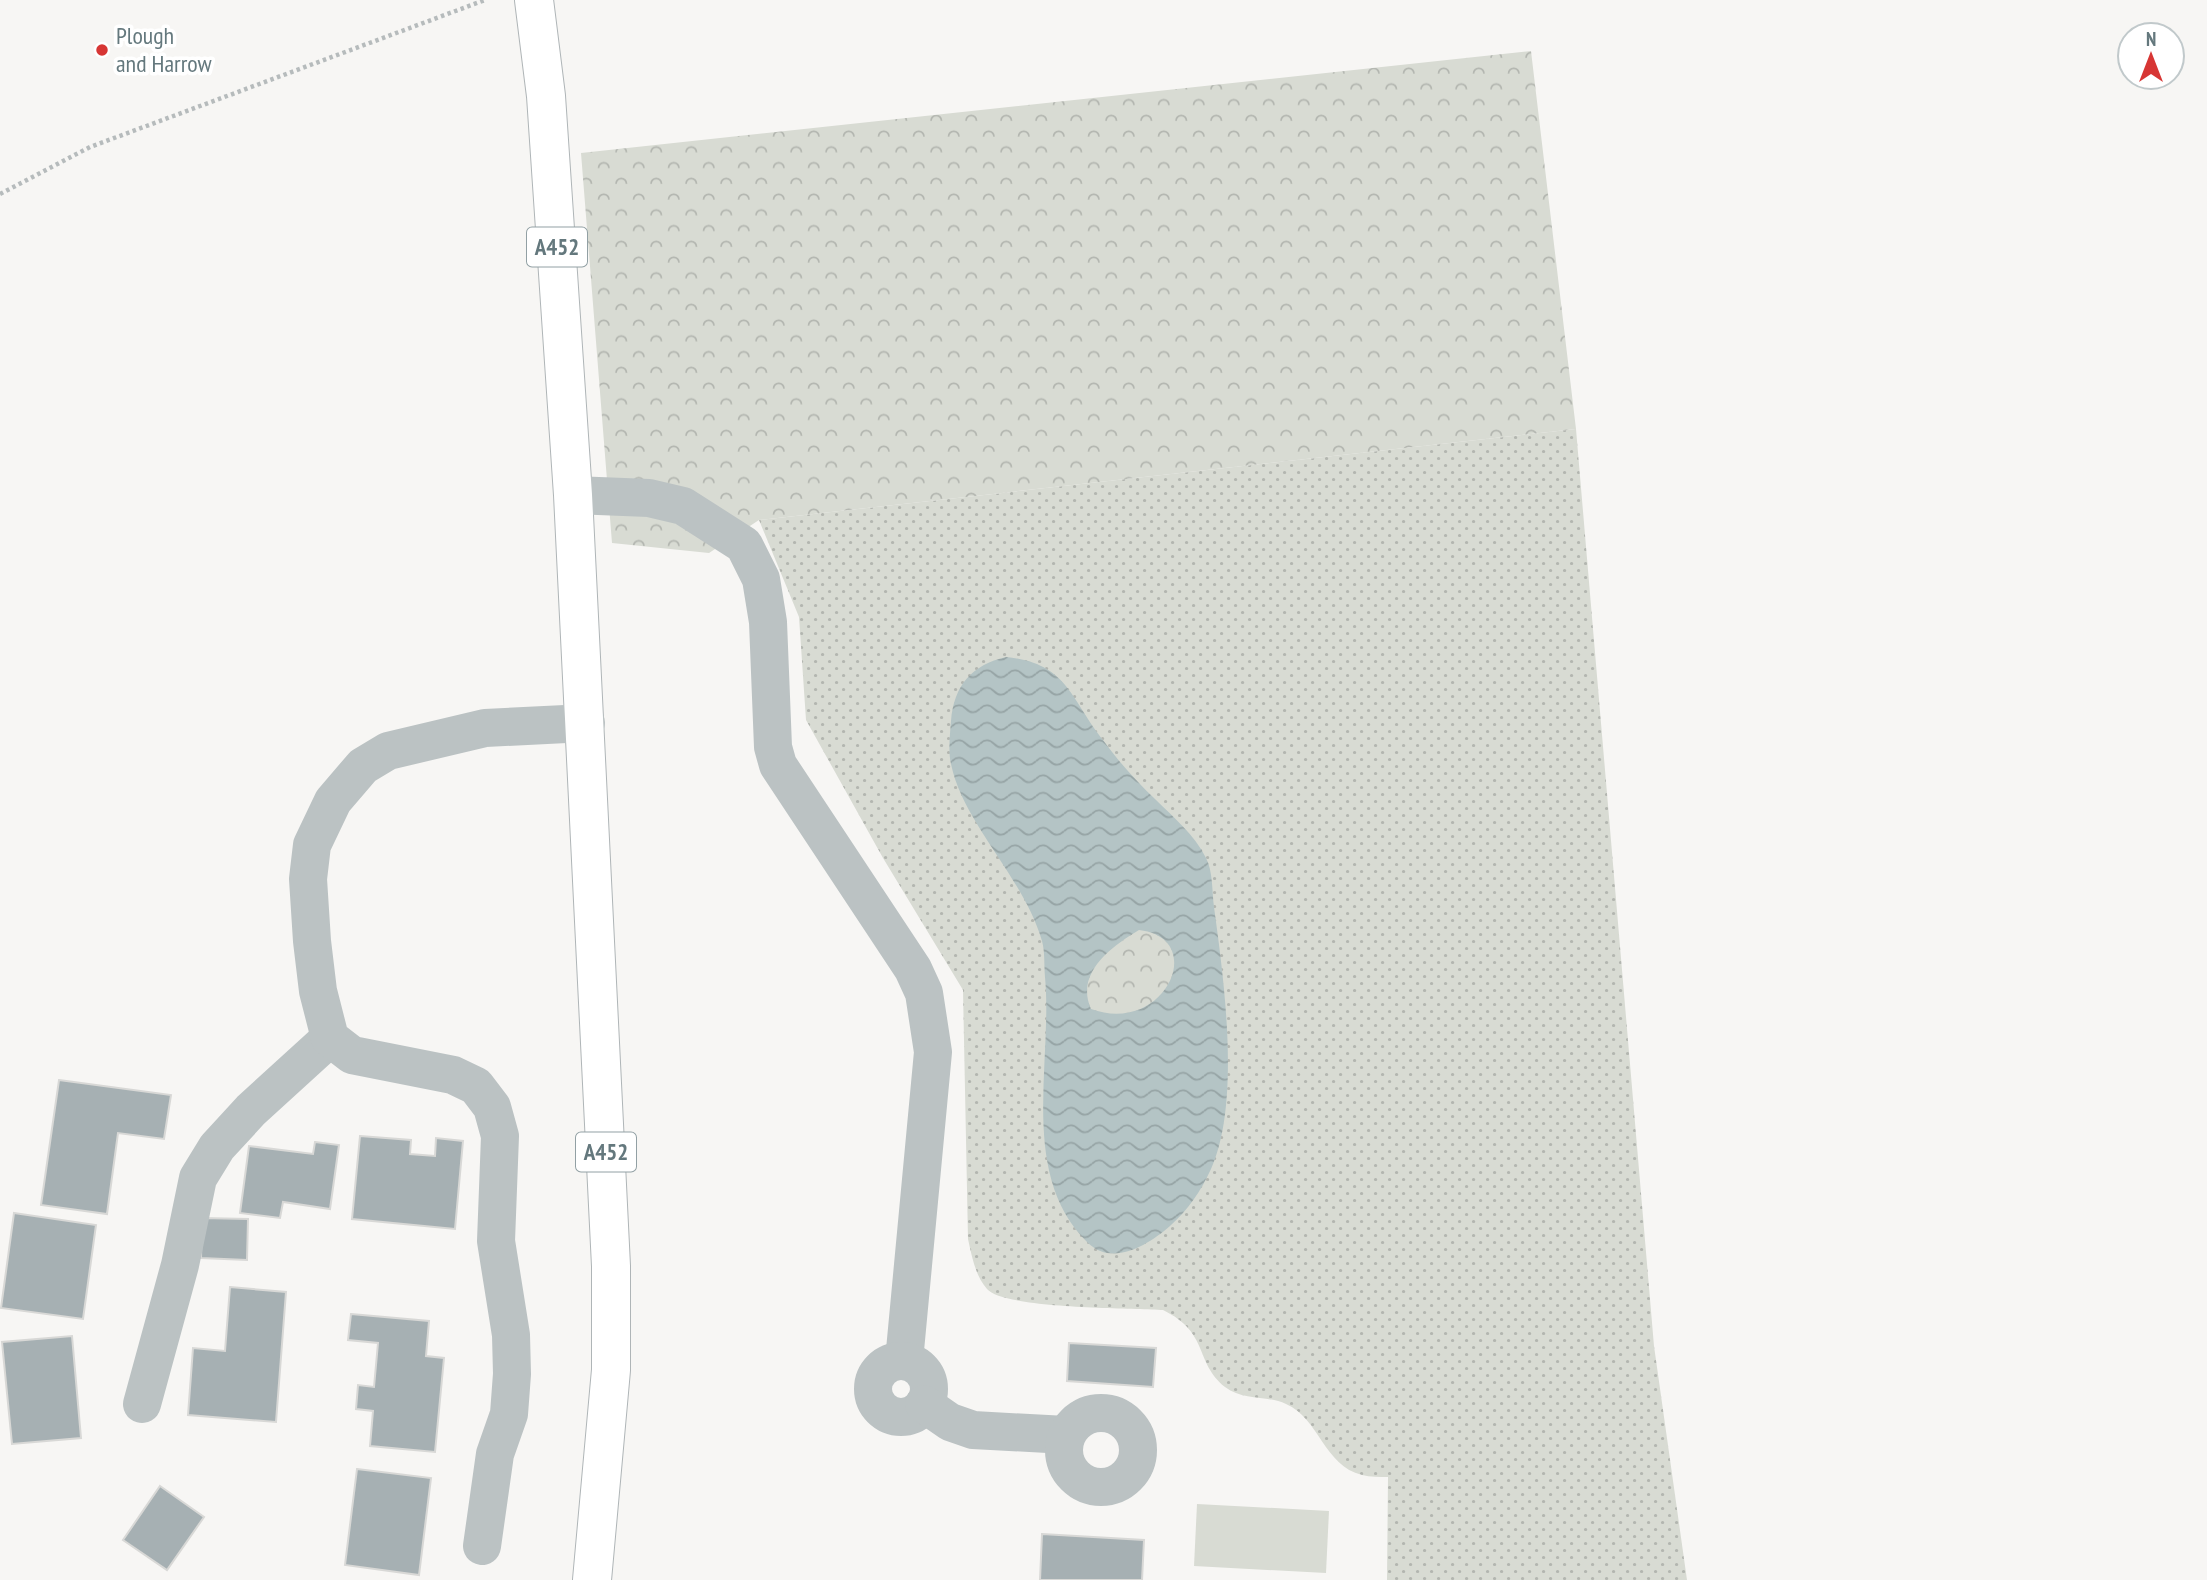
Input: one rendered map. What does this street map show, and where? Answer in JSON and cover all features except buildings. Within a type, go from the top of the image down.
[{"type":"highway","name":"A452","points":[[534,0],[546,96],[573,495],[611,1279],[610,1384],[592,1580]]},
{"type":"lane","points":[[573,495],[649,498],[683,506],[744,545],[761,579],[768,622],[773,747],[778,765],[908,960],[924,993],[933,1052],[904,1361],[921,1369],[926,1377],[928,1386],[924,1404],[950,1422],[973,1430],[1066,1435]]},
{"type":"lane","points":[[482,1546],[495,1454],[509,1414],[512,1374],[511,1335],[496,1241],[500,1136],[492,1107],[476,1086],[453,1075],[352,1055],[330,1038],[318,991],[308,879],[312,845],[333,801],[363,766],[388,751],[485,728],[586,723]]},
{"type":"lane","points":[[142,1404],[180,1265],[198,1178],[217,1147],[251,1110],[330,1038]]},
{"type":"path","points":[[0,194],[90,147],[485,0]]},
{"type":"green space","points":[[1531,51],[1576,429],[759,520],[709,553],[612,543],[581,153]]},
{"type":"green space","points":[[1576,429],[1654,1346],[1687,1580],[1387,1580],[1388,1477],[1365,1476],[1349,1470],[1330,1452],[1306,1420],[1286,1404],[1239,1394],[1225,1387],[1209,1368],[1195,1338],[1178,1319],[1163,1310],[1070,1306],[1017,1300],[998,1296],[983,1284],[974,1266],[968,1239],[963,990],[883,858],[806,720],[799,617],[759,520]]},
{"type":"green space","points":[[1139,930],[1160,937],[1171,950],[1174,966],[1169,983],[1157,998],[1140,1009],[1117,1014],[1091,1009],[1087,996],[1088,984],[1098,962]]},
{"type":"green space","points":[[1197,1504],[1329,1511],[1326,1573],[1194,1566]]},
{"type":"water","points":[[1006,657],[1026,661],[1055,675],[1121,763],[1196,841],[1210,869],[1228,1040],[1226,1110],[1220,1142],[1211,1169],[1194,1200],[1170,1226],[1130,1251],[1108,1253],[1088,1243],[1066,1216],[1053,1185],[1046,1152],[1043,1117],[1046,1010],[1042,941],[1022,895],[968,808],[951,764],[950,732],[956,697],[974,671]],"holes":[[[1139,930],[1160,937],[1171,950],[1174,966],[1169,983],[1157,998],[1140,1009],[1117,1014],[1091,1009],[1087,996],[1088,984],[1098,962],[1117,944]]]},
{"type":"place","name":"Plough and Harrow","points":[[102,50]]}]
